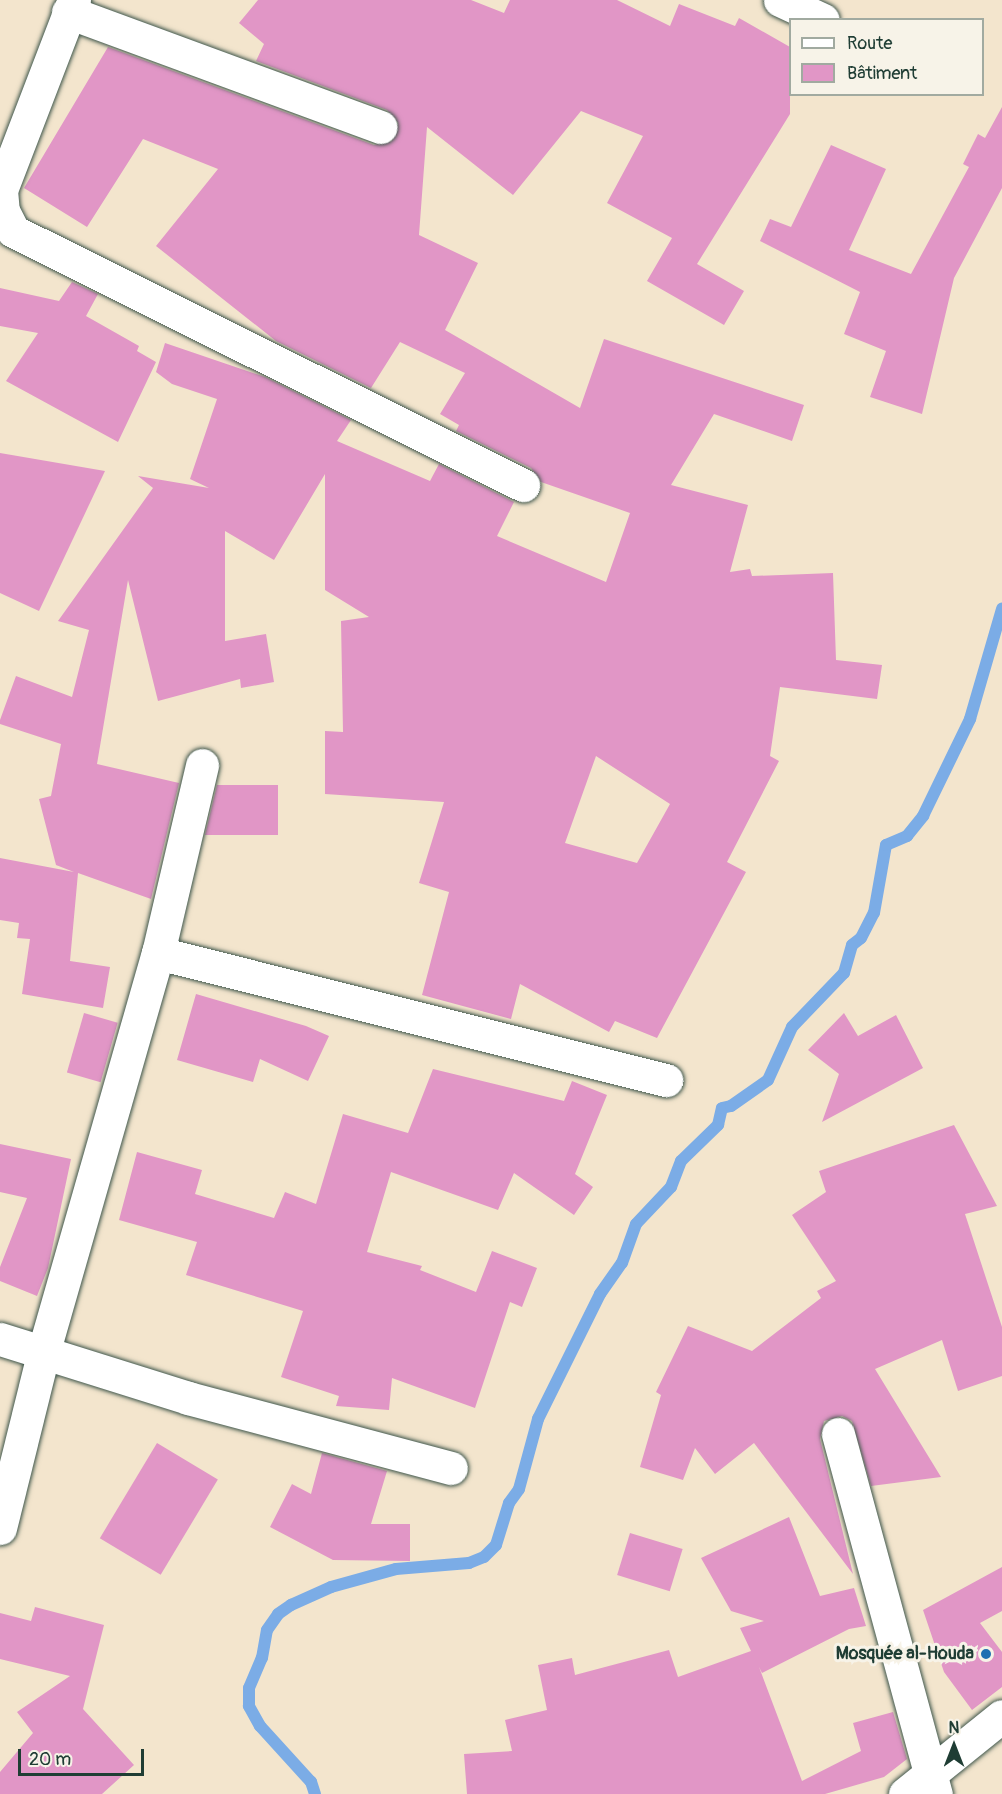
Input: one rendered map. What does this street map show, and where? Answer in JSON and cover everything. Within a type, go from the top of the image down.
[{"type":"street","points":[[780,0],[820,18]]},
{"type":"street","points":[[380,127],[71,6],[1,190],[3,211],[13,231],[523,485]]},
{"type":"street","points":[[0,1528],[44,1350],[158,953],[202,765]]},
{"type":"street","points":[[158,953],[666,1080]]},
{"type":"street","points":[[0,1339],[44,1350],[188,1398],[451,1468]]},
{"type":"street","points":[[838,1434],[924,1788],[1002,1716]]},
{"type":"building","points":[[258,0],[471,0],[504,13],[510,0],[617,0],[670,26],[679,4],[735,26],[739,18],[789,46],[790,114],[697,264],[744,291],[724,325],[647,281],[672,238],[607,203],[643,136],[581,111],[513,195],[427,127],[419,235],[478,263],[445,330],[580,408],[604,339],[804,405],[792,441],[714,414],[671,485],[748,505],[730,572],[750,569],[752,576],[833,573],[836,660],[882,665],[877,699],[780,687],[770,756],[779,761],[727,862],[746,872],[657,1038],[615,1021],[609,1032],[520,984],[511,1019],[422,995],[449,892],[419,883],[444,802],[325,794],[325,731],[343,732],[341,621],[369,617],[325,590],[325,474],[274,560],[225,531],[225,641],[266,634],[274,682],[241,688],[240,679],[158,701],[128,580],[97,764],[179,783],[151,899],[78,873],[70,961],[110,967],[103,1008],[22,994],[30,939],[17,938],[19,923],[0,920],[0,858],[74,872],[56,865],[39,799],[51,796],[61,744],[0,724],[0,720],[16,676],[72,697],[89,630],[58,621],[153,488],[138,476],[209,488],[190,479],[217,399],[172,384],[156,372],[165,343],[265,377],[351,420],[337,441],[430,481],[439,464],[514,502],[497,536],[606,582],[630,513],[541,482],[531,468],[456,431],[459,425],[440,414],[465,373],[400,342],[371,388],[276,341],[156,246],[218,169],[143,139],[87,227],[24,188],[108,47],[374,145],[392,141],[398,123],[387,110],[256,61],[264,44],[239,23]],"holes":[[[596,756],[670,804],[637,863],[565,843]]]},
{"type":"building","points":[[1002,107],[1002,188],[954,278],[922,414],[870,397],[886,351],[844,334],[860,292],[760,241],[770,219],[791,227],[831,145],[886,169],[849,250],[911,274],[969,167],[963,164],[978,134],[985,138]]},
{"type":"building","points":[[72,282],[98,294],[86,316],[139,346],[137,351],[156,362],[118,442],[6,381],[38,333],[0,326],[0,288],[59,301]]},
{"type":"building","points":[[0,453],[105,471],[39,611],[0,593]]},
{"type":"building","points":[[217,785],[278,785],[278,835],[205,835]]},
{"type":"building","points":[[196,994],[306,1026],[329,1036],[308,1081],[260,1059],[253,1082],[177,1060]]},
{"type":"building","points":[[84,1013],[118,1023],[101,1082],[67,1073]]},
{"type":"building","points":[[844,1013],[858,1036],[896,1015],[923,1068],[822,1122],[839,1074],[808,1050]]},
{"type":"building","points":[[433,1069],[564,1101],[572,1081],[607,1095],[575,1174],[593,1187],[574,1215],[514,1173],[498,1210],[391,1172],[367,1252],[422,1266],[420,1270],[476,1292],[492,1251],[537,1268],[522,1307],[510,1302],[475,1408],[392,1378],[389,1410],[336,1406],[339,1396],[281,1377],[303,1311],[186,1275],[197,1242],[119,1220],[137,1152],[202,1170],[195,1194],[274,1218],[285,1192],[316,1204],[343,1114],[408,1133]]},
{"type":"building","points":[[954,1125],[997,1206],[965,1214],[1002,1327],[1002,1376],[958,1391],[942,1340],[875,1369],[941,1477],[871,1486],[852,1421],[842,1416],[824,1421],[820,1439],[853,1574],[754,1443],[715,1474],[695,1448],[683,1480],[640,1467],[661,1395],[656,1392],[688,1326],[752,1351],[821,1298],[817,1291],[836,1281],[792,1215],[826,1192],[819,1171]]},
{"type":"building","points":[[0,1144],[71,1159],[48,1268],[37,1296],[0,1281],[0,1267],[27,1198],[0,1192]]},
{"type":"building","points":[[157,1443],[218,1480],[161,1575],[100,1538]]},
{"type":"building","points":[[322,1453],[387,1471],[371,1524],[410,1524],[410,1561],[333,1560],[270,1527],[292,1484],[311,1494]]},
{"type":"building","points":[[789,1517],[820,1596],[854,1588],[866,1626],[849,1629],[762,1673],[759,1667],[802,1781],[861,1751],[853,1723],[893,1712],[907,1759],[884,1777],[825,1794],[467,1794],[464,1754],[512,1751],[505,1720],[547,1710],[538,1665],[572,1658],[575,1675],[669,1650],[678,1677],[751,1651],[740,1628],[764,1621],[731,1611],[701,1558]]},
{"type":"building","points":[[630,1533],[683,1549],[670,1591],[617,1575]]},
{"type":"building","points":[[1002,1567],[1002,1611],[980,1623],[1002,1652],[1002,1687],[972,1710],[944,1672],[923,1610]]},
{"type":"building","points":[[35,1607],[104,1625],[83,1709],[134,1765],[102,1794],[0,1794],[0,1772],[33,1733],[17,1712],[70,1676],[0,1659],[0,1613],[31,1621]]},
{"type":"waterway","points":[[315,1794],[311,1782],[260,1726],[249,1706],[249,1688],[262,1658],[267,1630],[278,1614],[291,1605],[331,1587],[396,1569],[469,1563],[484,1557],[496,1545],[509,1503],[519,1489],[538,1419],[600,1294],[622,1263],[636,1224],[671,1187],[681,1161],[718,1125],[722,1108],[731,1106],[768,1080],[792,1027],[844,973],[852,945],[861,938],[874,913],[886,845],[907,836],[923,816],[970,719],[1002,609]]},
{"type":"place","name":"Mosquée al-Houda","points":[[986,1654]]}]
